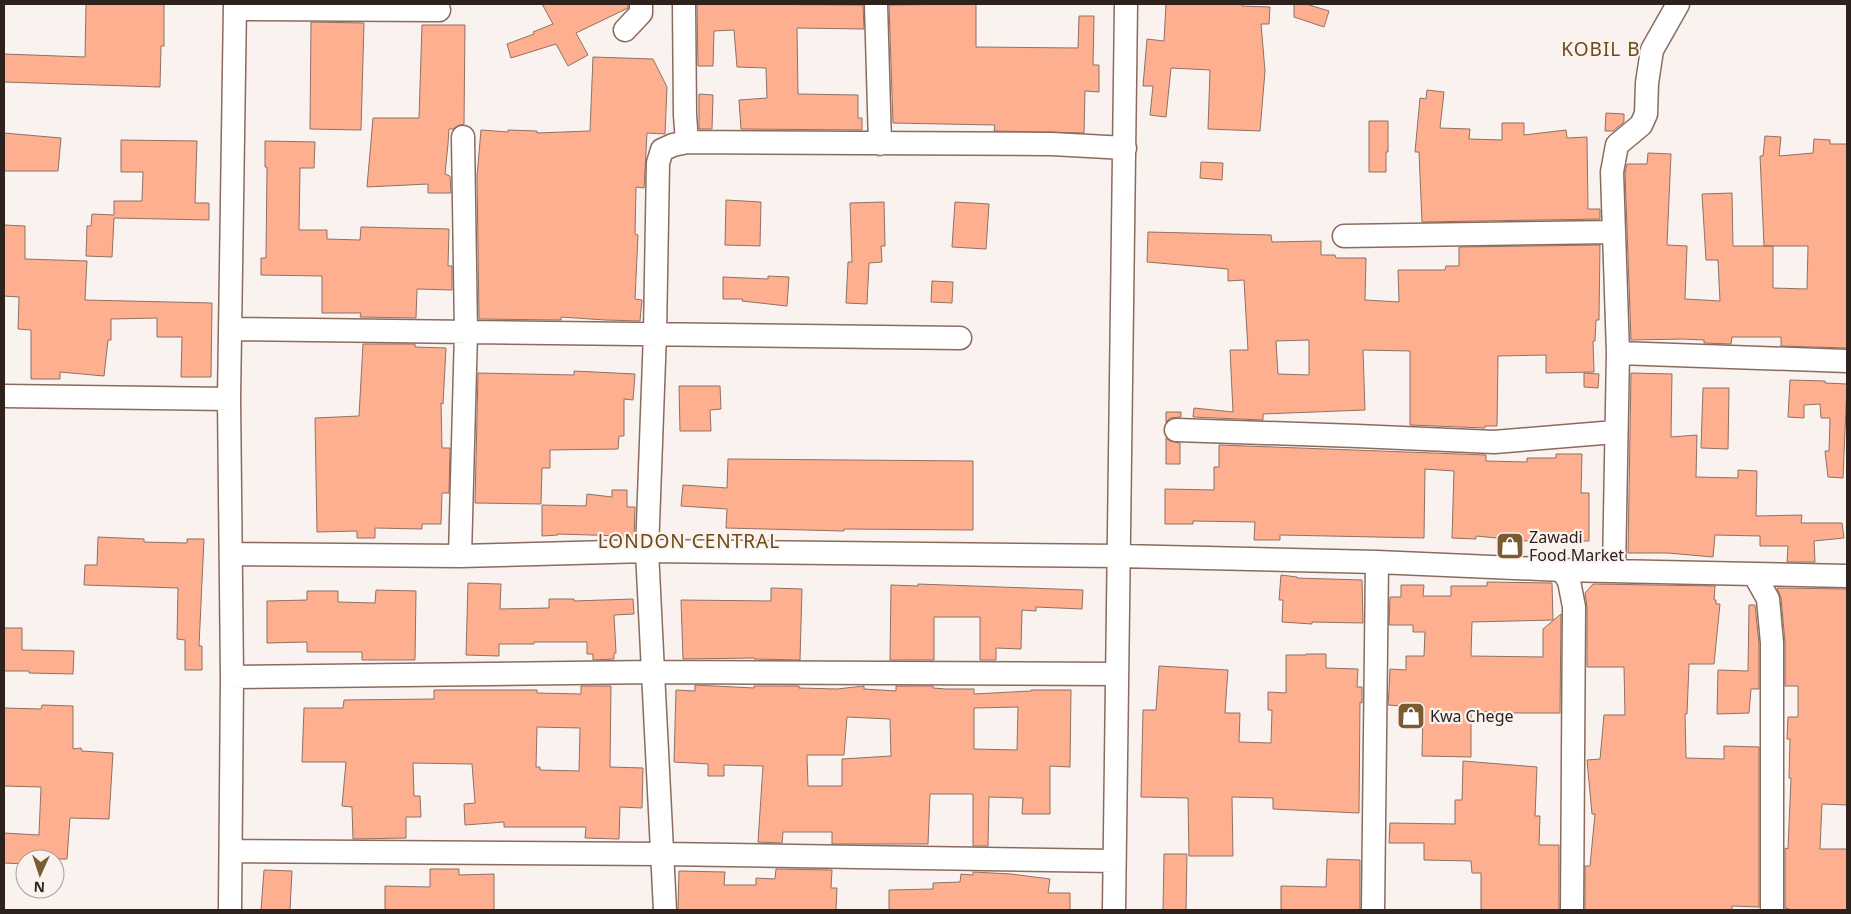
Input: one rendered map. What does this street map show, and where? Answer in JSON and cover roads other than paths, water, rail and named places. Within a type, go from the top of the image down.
[{"type":"street","points":[[625,30],[641,12],[641,4]]},
{"type":"street","points":[[684,4],[687,142]]},
{"type":"street","points":[[876,4],[880,144]]},
{"type":"street","points":[[1114,910],[1126,4]]},
{"type":"street","points":[[1614,570],[1615,432],[1618,353],[1612,172],[1617,145],[1641,125],[1646,114],[1646,83],[1652,50],[1678,4]]},
{"type":"street","points":[[230,910],[232,677],[230,399],[235,7],[439,10]]},
{"type":"street","points":[[460,556],[466,332],[463,137]]},
{"type":"street","points":[[665,910],[647,551],[655,333],[658,164],[662,150],[674,144],[687,142],[1052,144],[1125,148]]},
{"type":"street","points":[[1344,236],[1613,232]]},
{"type":"street","points":[[232,329],[960,338]]},
{"type":"street","points":[[1618,353],[1847,361]]},
{"type":"street","points":[[4,396],[230,399]]},
{"type":"street","points":[[1176,430],[1494,442],[1615,432]]},
{"type":"street","points":[[231,554],[460,556],[647,551],[1119,556],[1377,562],[1562,570],[1847,576]]},
{"type":"street","points":[[1373,910],[1377,562]]},
{"type":"street","points":[[1562,570],[1569,581],[1574,608],[1572,910]]},
{"type":"street","points":[[1754,574],[1768,599],[1772,643],[1772,910]]},
{"type":"street","points":[[232,677],[653,672],[1117,674]]},
{"type":"street","points":[[231,851],[662,854],[1114,861]]},
{"type":"place","name":"Zawadi Food Market","points":[[1510,546]]},
{"type":"place","name":"Kwa Chege","points":[[1411,716]]},
{"type":"district","name":"KOBIL B","points":[[1601,49]]},
{"type":"district","name":"LONDON CENTRAL","points":[[689,541]]}]
